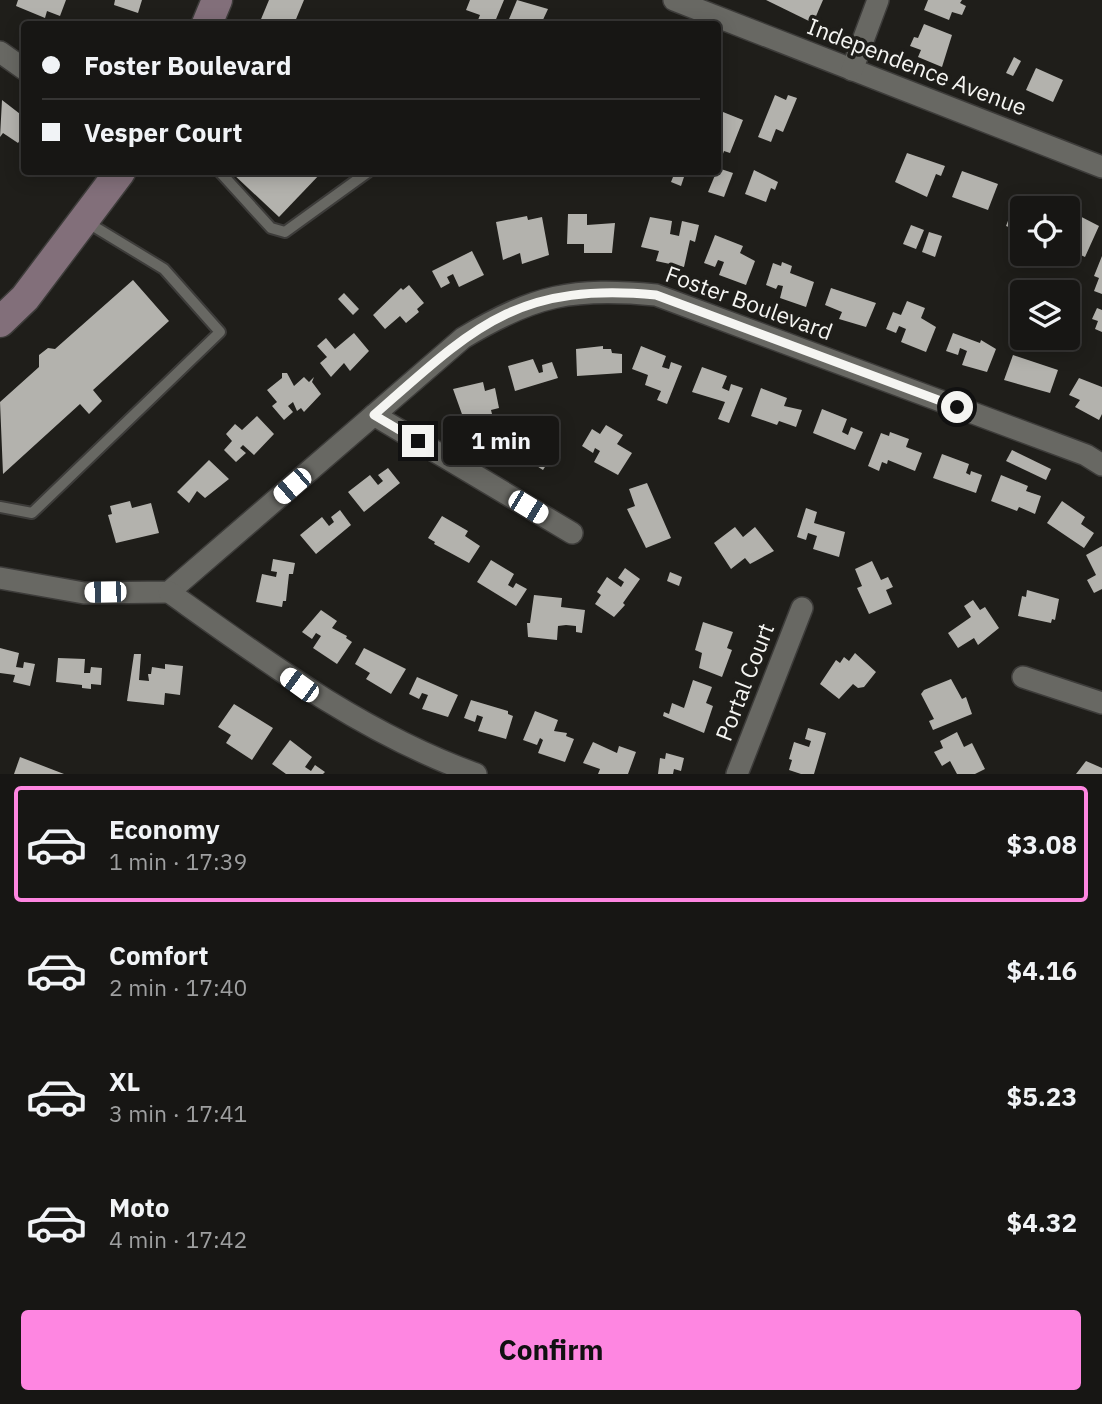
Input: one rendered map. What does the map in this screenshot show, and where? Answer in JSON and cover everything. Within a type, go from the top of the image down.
[{"type":"main road","points":[[207,21],[217,0]]},
{"type":"main road","points":[[0,322],[25,298],[118,175]]},
{"type":"street","name":"Independence Avenue","points":[[674,0],[1102,167]]},
{"type":"street","points":[[852,71],[878,0]]},
{"type":"street","points":[[0,52],[21,67]]},
{"type":"street","name":"Foster Boulevard","points":[[169,592],[463,338],[507,312],[550,297],[610,291],[656,295],[1086,455],[1102,465]]},
{"type":"street","points":[[374,415],[572,533]]},
{"type":"street","points":[[0,578],[84,593],[169,592],[299,685],[352,717],[440,761],[477,774]]},
{"type":"street","name":"Portal Court","points":[[737,774],[802,608]]},
{"type":"street","points":[[1023,677],[1102,703]]},
{"type":"lane","points":[[223,175],[271,228],[285,232],[364,175]]},
{"type":"lane","points":[[0,507],[32,513],[220,332],[164,269],[85,220]]},
{"type":"building","points":[[18,0],[66,0],[60,16],[47,11],[45,18],[16,6]]},
{"type":"building","points":[[115,0],[142,0],[138,13],[114,5]]},
{"type":"building","points":[[269,0],[304,0],[295,21],[260,21]]},
{"type":"building","points":[[470,0],[504,0],[495,21],[480,21],[480,15],[466,10]]},
{"type":"building","points":[[517,0],[548,9],[542,21],[508,21]]},
{"type":"building","points":[[766,0],[823,0],[813,23]]},
{"type":"building","points":[[928,0],[962,0],[960,3],[966,6],[962,15],[952,12],[949,20],[924,10]]},
{"type":"building","points":[[924,24],[952,35],[942,67],[918,57],[921,50],[910,46],[914,37],[918,38]]},
{"type":"building","points":[[1014,57],[1021,61],[1013,76],[1006,73]]},
{"type":"building","points":[[1036,68],[1063,80],[1053,102],[1026,90]]},
{"type":"building","points":[[775,95],[786,100],[788,95],[797,98],[783,132],[776,129],[771,142],[758,137]]},
{"type":"building","points":[[2,100],[21,115],[21,138],[18,143],[3,133],[0,137]]},
{"type":"building","points":[[721,111],[743,120],[730,153],[724,151],[721,159]]},
{"type":"building","points":[[907,153],[945,166],[941,176],[936,174],[927,197],[895,182]]},
{"type":"building","points":[[721,169],[733,173],[724,197],[708,192],[715,175],[721,175]]},
{"type":"building","points":[[754,170],[778,182],[775,190],[771,188],[766,202],[745,194]]},
{"type":"building","points":[[962,171],[998,184],[988,210],[952,197]]},
{"type":"building","points":[[234,175],[319,175],[279,217]]},
{"type":"building","points":[[674,175],[685,175],[681,186],[671,182]]},
{"type":"building","points":[[568,214],[587,214],[587,225],[615,223],[612,253],[584,253],[584,244],[567,244]]},
{"type":"building","points":[[527,216],[528,220],[542,217],[549,255],[522,264],[520,253],[503,260],[496,222]]},
{"type":"building","points":[[1080,216],[1099,226],[1085,257],[1080,255]]},
{"type":"building","points":[[650,217],[672,221],[670,234],[679,236],[682,221],[699,225],[695,242],[690,240],[684,267],[656,261],[659,251],[641,247]]},
{"type":"building","points":[[911,225],[924,230],[916,249],[903,244]]},
{"type":"building","points":[[929,232],[942,236],[935,257],[922,252]]},
{"type":"building","points":[[715,235],[743,246],[740,253],[755,261],[746,285],[719,275],[724,262],[718,260],[715,267],[704,263]]},
{"type":"building","points":[[472,251],[484,275],[459,287],[453,274],[447,277],[450,283],[441,288],[432,271]]},
{"type":"building","points":[[1102,256],[1102,294],[1094,291],[1099,278],[1094,276]]},
{"type":"building","points":[[782,262],[792,266],[790,273],[814,282],[806,307],[780,298],[783,286],[778,285],[776,289],[766,285],[773,263],[781,266]]},
{"type":"building","points":[[133,280],[169,321],[93,390],[102,401],[89,414],[80,404],[3,474],[0,402],[39,367],[39,355],[48,348],[55,349]]},
{"type":"building","points":[[409,285],[424,303],[417,309],[419,312],[406,323],[400,316],[385,329],[373,315],[401,288],[403,290]]},
{"type":"building","points":[[831,288],[876,303],[866,327],[839,319],[842,312],[825,305]]},
{"type":"building","points":[[344,293],[359,309],[353,315],[338,299]]},
{"type":"building","points":[[907,301],[925,308],[921,318],[936,327],[926,352],[901,342],[906,329],[899,326],[896,333],[886,329],[893,312],[901,315]]},
{"type":"building","points":[[1097,308],[1102,310],[1102,332],[1095,329],[1098,321],[1092,319]]},
{"type":"building","points":[[354,333],[369,351],[350,371],[344,363],[331,377],[320,363],[327,357],[317,346],[326,338],[335,349]]},
{"type":"building","points":[[953,333],[980,343],[981,340],[996,349],[987,372],[962,365],[967,351],[960,348],[958,355],[946,351]]},
{"type":"building","points":[[603,346],[603,349],[611,349],[612,353],[622,354],[622,373],[577,376],[576,349]]},
{"type":"building","points":[[641,346],[666,356],[662,367],[669,369],[671,362],[682,366],[667,404],[657,400],[661,391],[645,385],[648,375],[632,369]]},
{"type":"building","points":[[1013,355],[1058,370],[1050,393],[1004,380]]},
{"type":"building","points":[[533,359],[539,373],[543,372],[542,365],[552,362],[558,378],[515,391],[508,366]]},
{"type":"building","points":[[702,367],[727,376],[722,388],[729,391],[731,384],[743,388],[729,423],[718,419],[725,402],[692,392]]},
{"type":"building","points":[[282,373],[287,373],[294,386],[304,377],[309,382],[314,377],[312,382],[321,394],[304,412],[301,408],[297,411],[293,402],[288,406],[293,412],[284,420],[272,406],[277,402],[267,390],[282,378]]},
{"type":"building","points":[[1079,378],[1102,387],[1102,414],[1099,420],[1075,407],[1080,400],[1069,395]]},
{"type":"building","points":[[483,382],[485,391],[495,388],[499,408],[491,410],[495,426],[476,430],[472,415],[463,417],[453,389]]},
{"type":"building","points":[[761,388],[787,398],[784,406],[802,410],[796,427],[779,421],[777,425],[751,416]]},
{"type":"building","points":[[822,409],[847,419],[842,432],[848,435],[851,427],[863,432],[855,450],[813,433]]},
{"type":"building","points":[[257,416],[274,434],[254,455],[243,445],[240,448],[246,453],[236,462],[224,450],[232,441],[226,434],[235,424],[242,430]]},
{"type":"building","points":[[531,420],[542,426],[536,435],[557,448],[543,470],[521,456],[528,445],[520,440],[515,447],[505,440],[515,424],[525,430]]},
{"type":"building","points":[[606,425],[623,435],[617,444],[632,453],[618,475],[594,462],[600,451],[595,448],[593,453],[582,446],[592,429],[600,434]]},
{"type":"building","points":[[890,432],[909,439],[906,447],[922,453],[915,471],[888,460],[887,464],[882,462],[879,471],[868,466],[881,433],[889,436]]},
{"type":"building","points":[[1012,450],[1051,469],[1046,480],[1006,461]]},
{"type":"building","points":[[942,454],[969,464],[966,473],[970,475],[971,471],[982,475],[976,493],[933,478]]},
{"type":"building","points":[[209,460],[229,479],[205,498],[197,491],[189,503],[177,492]]},
{"type":"building","points":[[388,468],[400,483],[364,512],[348,492],[370,475],[378,485],[383,481],[378,475]]},
{"type":"building","points":[[1001,475],[1028,486],[1026,491],[1041,496],[1035,514],[1019,507],[1017,511],[991,501]]},
{"type":"building","points":[[647,483],[671,538],[646,548],[627,509],[635,506],[629,489]]},
{"type":"building","points":[[130,501],[132,508],[151,503],[159,533],[116,543],[108,515],[112,514],[110,506]]},
{"type":"building","points":[[1062,501],[1085,517],[1081,524],[1094,533],[1084,548],[1047,523]]},
{"type":"building","points":[[806,508],[817,512],[814,523],[845,532],[839,557],[813,549],[817,536],[808,533],[806,540],[797,537]]},
{"type":"building","points":[[340,510],[351,525],[316,554],[300,535],[322,517],[329,526],[334,522],[331,517]]},
{"type":"building","points":[[442,516],[468,531],[465,536],[480,546],[469,563],[428,538]]},
{"type":"building","points":[[735,527],[743,537],[755,527],[774,551],[750,564],[745,558],[731,569],[714,543]]},
{"type":"building","points":[[1102,546],[1102,589],[1094,593],[1087,580],[1096,575],[1086,555]]},
{"type":"building","points":[[273,559],[295,563],[293,574],[289,574],[286,601],[283,601],[282,607],[256,602],[262,574],[276,577],[277,572],[271,571]]},
{"type":"building","points":[[491,560],[514,574],[508,585],[513,588],[516,583],[527,589],[516,606],[477,582]]},
{"type":"building","points":[[872,561],[881,580],[888,577],[893,587],[886,590],[892,604],[869,614],[857,588],[862,586],[855,569]]},
{"type":"building","points":[[625,568],[640,579],[623,603],[625,605],[614,617],[595,604],[601,595],[597,592],[607,577],[621,587],[624,582],[618,578]]},
{"type":"building","points":[[670,572],[682,577],[679,586],[667,581]]},
{"type":"building","points":[[1027,590],[1059,599],[1055,620],[1052,619],[1051,623],[1018,616],[1022,596],[1026,597]]},
{"type":"building","points":[[534,595],[562,598],[561,607],[585,610],[582,633],[576,632],[576,626],[566,625],[558,626],[557,640],[528,637],[527,623],[530,623]]},
{"type":"building","points":[[973,600],[980,610],[985,607],[999,628],[978,645],[974,638],[958,648],[948,633],[971,617],[964,606]]},
{"type":"building","points":[[321,610],[337,621],[332,628],[352,642],[337,664],[313,648],[321,636],[316,633],[312,639],[302,632]]},
{"type":"building","points":[[703,622],[733,632],[727,648],[732,650],[722,677],[699,668],[702,653],[695,650]]},
{"type":"building","points":[[0,648],[19,653],[16,667],[23,668],[24,662],[35,664],[30,686],[13,682],[15,675],[0,673]]},
{"type":"building","points":[[364,648],[406,669],[391,694],[366,679],[370,673],[355,664]]},
{"type":"building","points":[[855,653],[876,672],[864,687],[858,688],[853,684],[839,699],[820,684],[836,660],[840,663],[844,657],[849,661]]},
{"type":"building","points":[[134,654],[141,654],[139,680],[149,681],[148,674],[151,674],[152,667],[165,669],[165,664],[183,666],[180,695],[165,693],[164,705],[127,701]]},
{"type":"building","points":[[58,658],[85,659],[84,673],[90,673],[91,667],[102,668],[101,685],[91,684],[91,689],[82,688],[82,685],[56,682]]},
{"type":"building","points":[[417,677],[458,695],[448,717],[422,709],[428,695],[422,693],[419,699],[409,694]]},
{"type":"building","points":[[951,679],[962,699],[966,697],[972,714],[933,730],[929,721],[934,719],[921,694],[924,690]]},
{"type":"building","points":[[693,680],[712,687],[706,703],[713,706],[704,733],[663,716],[664,712],[669,714],[672,703],[684,708]]},
{"type":"building","points":[[471,700],[508,711],[508,714],[513,716],[506,739],[478,731],[483,717],[477,715],[475,722],[464,718]]},
{"type":"building","points":[[234,704],[273,728],[252,760],[226,743],[231,735],[218,727]]},
{"type":"building","points":[[535,711],[558,720],[554,731],[567,733],[566,736],[574,739],[565,762],[538,753],[543,740],[540,738],[537,745],[523,740]]},
{"type":"building","points":[[808,728],[826,733],[814,774],[801,774],[789,770],[792,760],[789,759],[794,742],[809,747],[811,741],[805,739]]},
{"type":"building","points":[[957,732],[964,747],[972,743],[985,769],[975,774],[957,774],[950,761],[942,766],[934,752],[943,748],[940,741]]},
{"type":"building","points":[[290,740],[312,757],[305,767],[311,771],[315,765],[325,772],[286,774],[272,764]]},
{"type":"building","points":[[593,742],[617,753],[619,746],[636,752],[628,774],[598,774],[600,769],[583,763]]},
{"type":"building","points":[[666,753],[684,758],[681,771],[674,769],[673,774],[658,774],[660,758],[665,759]]},
{"type":"building","points":[[20,757],[64,774],[14,774]]},
{"type":"building","points":[[1086,761],[1102,768],[1102,774],[1076,774]]},
{"type":"route","points":[[418,441],[374,415],[463,338],[507,312],[550,297],[610,291],[656,295],[957,407]]}]
